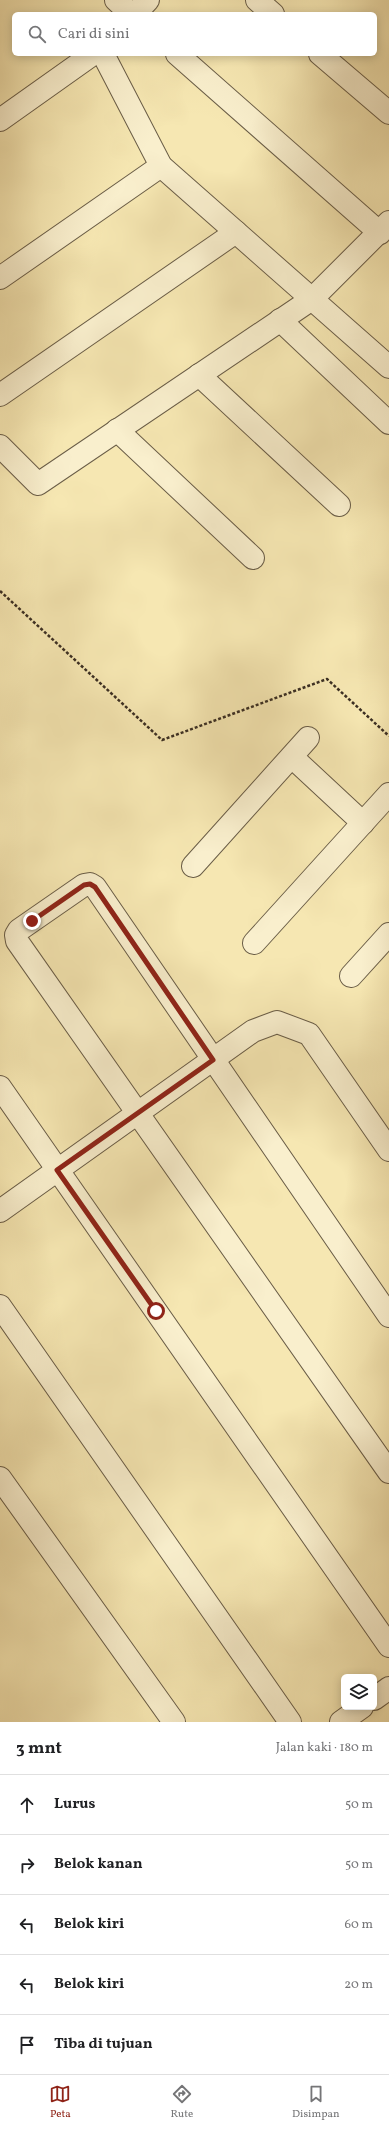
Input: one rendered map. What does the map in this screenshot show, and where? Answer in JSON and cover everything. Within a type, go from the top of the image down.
[{"type":"street","points":[[116,0],[129,12]]},
{"type":"street","points":[[136,12],[148,0]]},
{"type":"street","points":[[257,0],[271,12]]},
{"type":"street","points":[[0,120],[90,56]]},
{"type":"street","points":[[104,56],[161,166],[389,365]]},
{"type":"street","points":[[0,446],[38,484],[312,299],[384,227],[179,56]]},
{"type":"street","points":[[322,56],[389,113]]},
{"type":"street","points":[[0,278],[161,166]]},
{"type":"street","points":[[0,395],[236,232]]},
{"type":"street","points":[[280,320],[389,423]]},
{"type":"street","points":[[199,375],[339,505]]},
{"type":"street","points":[[117,430],[253,558]]},
{"type":"street","points":[[193,866],[308,738]]},
{"type":"street","points":[[292,757],[363,822]]},
{"type":"street","points":[[254,943],[389,794]]},
{"type":"street","points":[[389,1316],[95,887],[90,884],[84,885],[19,930],[16,935],[17,941],[389,1472]]},
{"type":"street","points":[[352,976],[389,934]]},
{"type":"street","points":[[0,1211],[254,1031],[277,1022],[309,1034],[388,1146]]},
{"type":"street","points":[[0,1087],[389,1646]]},
{"type":"street","points":[[0,1306],[290,1722]]},
{"type":"street","points":[[0,1478],[174,1722]]},
{"type":"street","points":[[377,1697],[389,1688]]},
{"type":"street","points":[[341,1722],[358,1710]]},
{"type":"path","points":[[0,591],[162,740],[327,679],[389,736]]},
{"type":"route","points":[[32,921],[84,885],[90,884],[95,887],[213,1060],[57,1170],[156,1311]]}]
